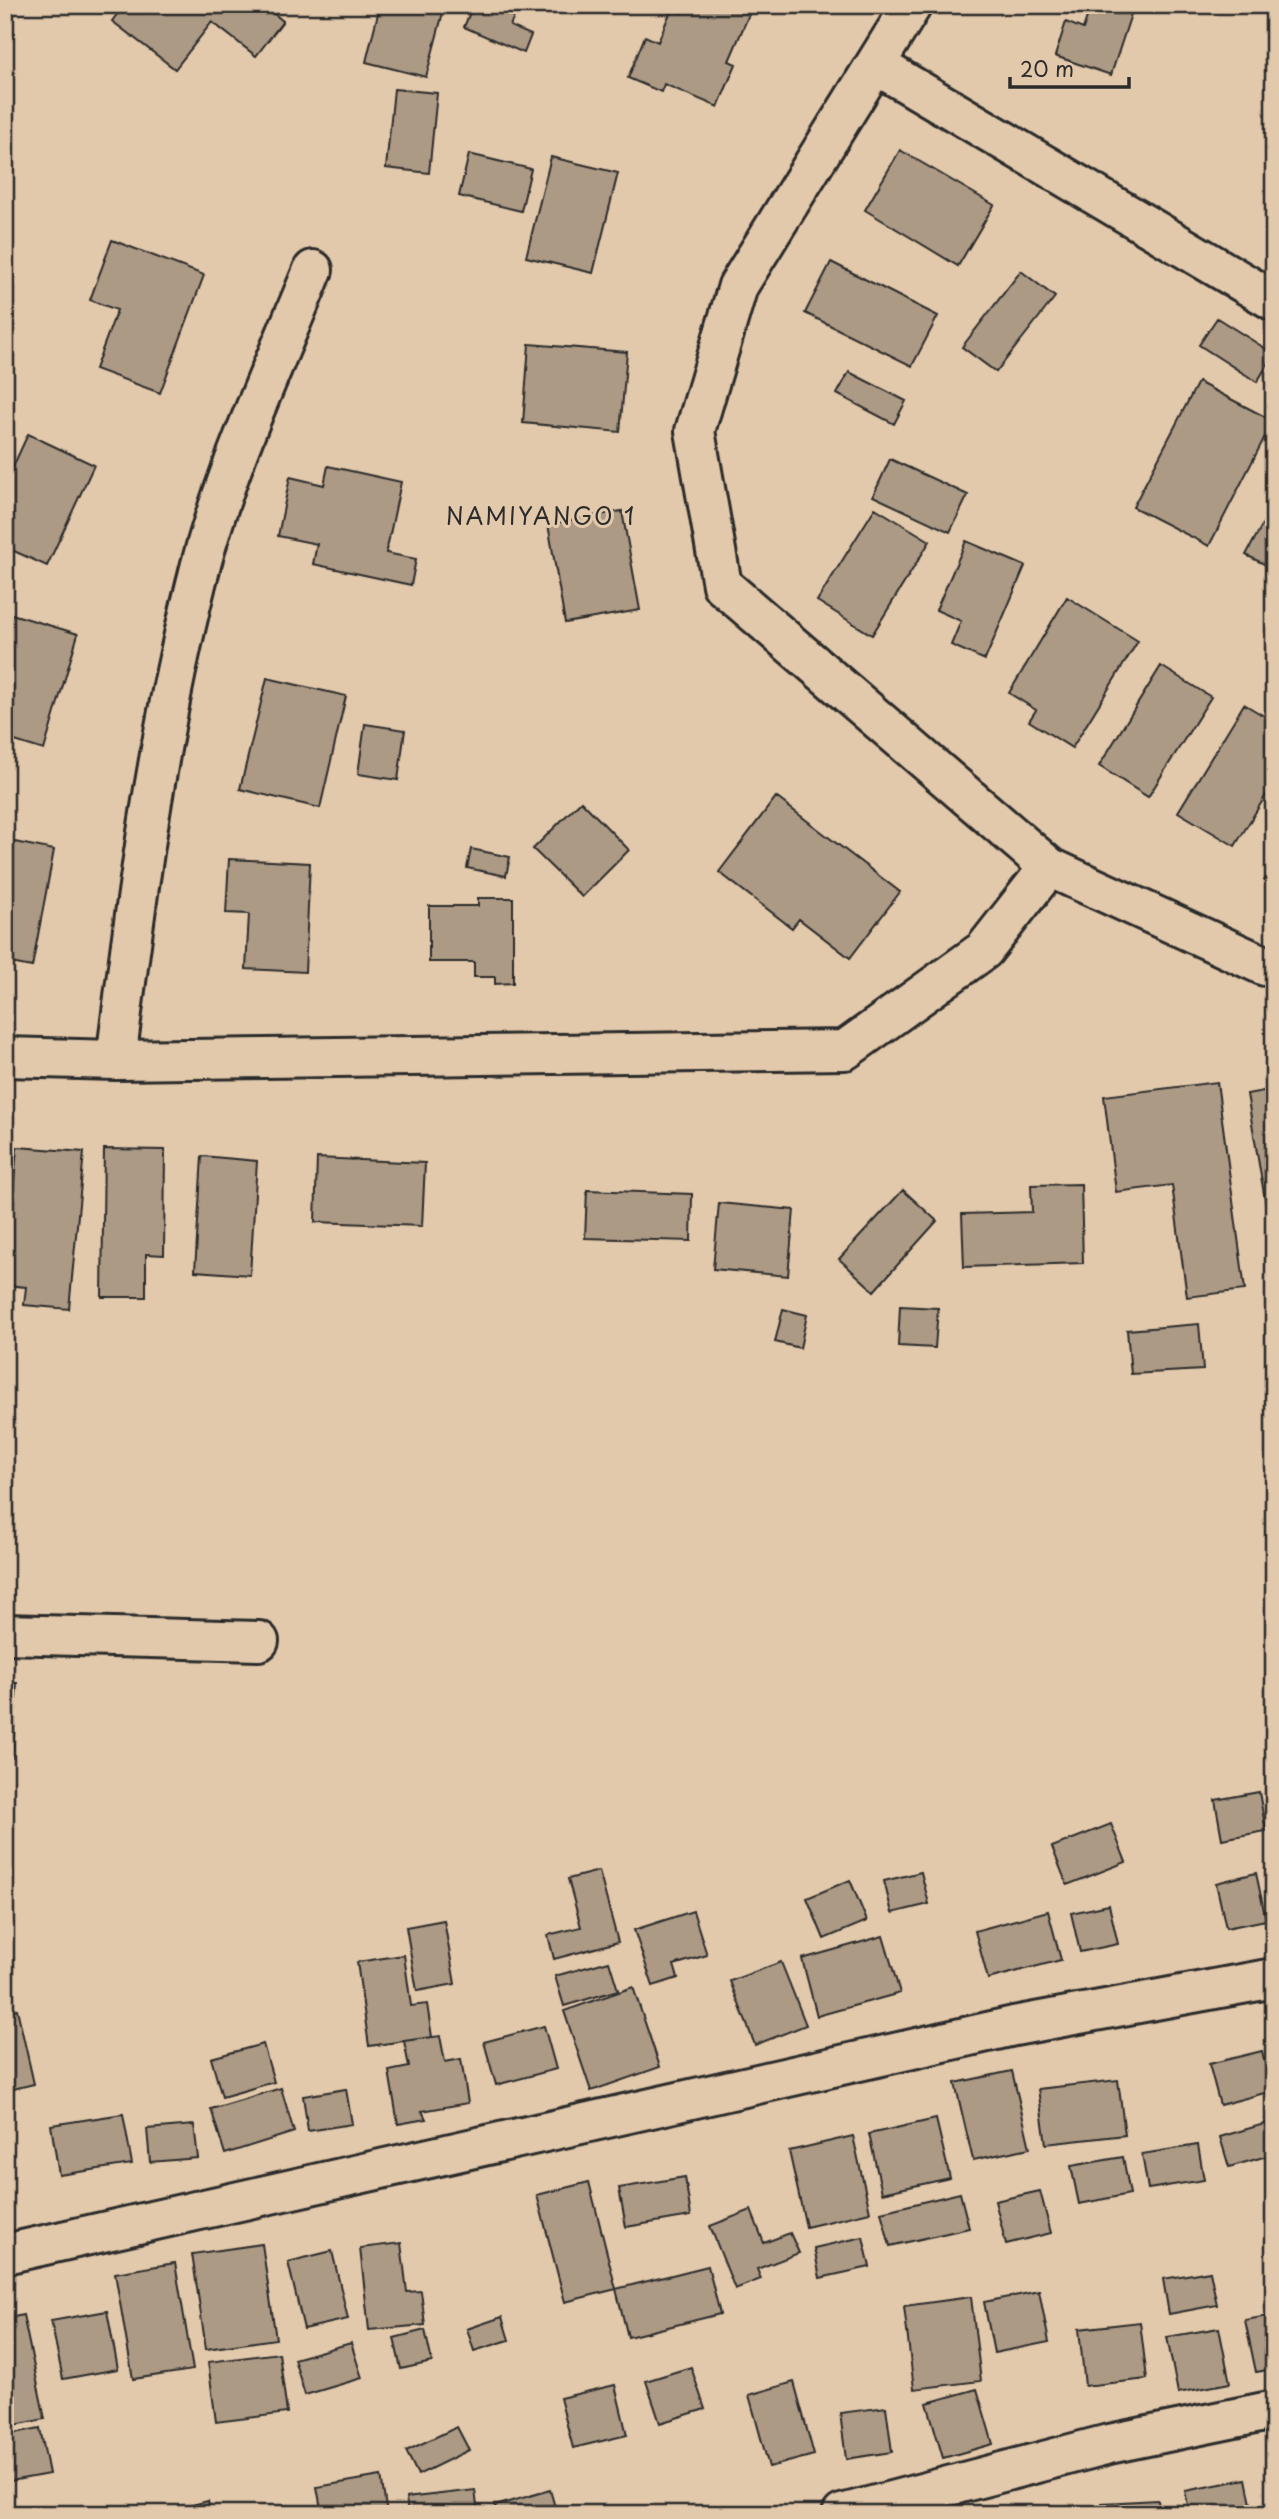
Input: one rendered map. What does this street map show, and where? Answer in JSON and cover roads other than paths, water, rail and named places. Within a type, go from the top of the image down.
[{"type":"street","points":[[912,5],[738,286],[695,431],[722,585],[1049,867],[1265,966],[1274,967]]},
{"type":"street","points":[[876,65],[1274,301]]},
{"type":"street","points":[[116,1060],[144,841],[196,582],[230,474],[313,270]]},
{"type":"street","points":[[5,1057],[116,1060],[845,1050],[984,950],[1049,867]]},
{"type":"street","points":[[5,1634],[259,1641]]},
{"type":"street","points":[[5,2254],[1014,2026],[1274,1978]]},
{"type":"street","points":[[842,2514],[1109,2444],[1274,2410]]},
{"type":"district","name":"NAMIYANGO 1","points":[[541,517]]}]
